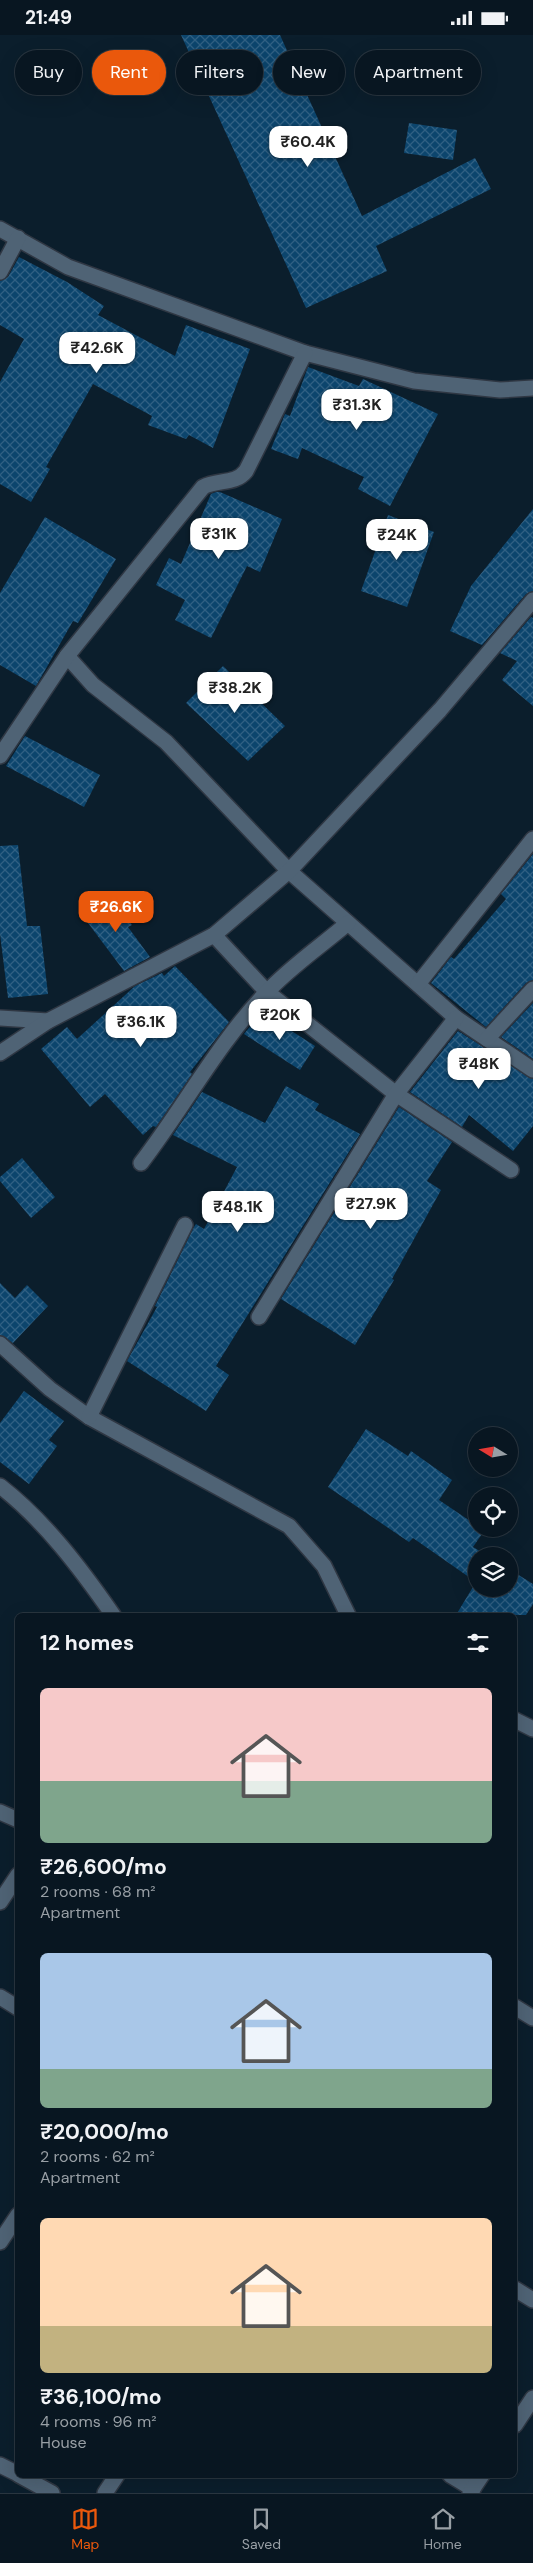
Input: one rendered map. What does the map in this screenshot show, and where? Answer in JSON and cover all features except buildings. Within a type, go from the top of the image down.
[{"type":"street","points":[[0,229],[68,267],[305,353],[414,381],[500,390],[533,388]]},
{"type":"street","points":[[0,272],[18,238]]},
{"type":"street","points":[[0,756],[68,657],[203,487],[212,482],[240,478],[246,471],[305,353]]},
{"type":"street","points":[[0,1053],[48,1021],[214,935],[289,871],[440,710],[533,600]]},
{"type":"street","points":[[68,657],[93,685],[166,742],[289,871],[456,1018],[533,1070]]},
{"type":"street","points":[[418,984],[533,839]]},
{"type":"street","points":[[141,1163],[166,1131],[242,1021],[267,992],[348,923]]},
{"type":"street","points":[[214,935],[267,992],[396,1094],[511,1170]]},
{"type":"street","points":[[487,1039],[533,989]]},
{"type":"street","points":[[0,1018],[48,1021]]},
{"type":"street","points":[[259,1317],[396,1094],[456,1018]]},
{"type":"street","points":[[89,1417],[185,1225]]},
{"type":"street","points":[[0,1344],[50,1389],[89,1417],[289,1526],[324,1566],[347,1613]]},
{"type":"street","points":[[0,1486],[13,1496],[68,1555],[112,1613]]},
{"type":"street","points":[[517,1721],[533,1729]]},
{"type":"street","points":[[0,1812],[15,1819]]},
{"type":"street","points":[[3,1892],[15,1878]]},
{"type":"street","points":[[0,1997],[15,2006]]},
{"type":"street","points":[[517,2008],[533,2018]]},
{"type":"street","points":[[0,2242],[15,2220]]},
{"type":"street","points":[[517,2290],[533,2300]]},
{"type":"street","points":[[517,2422],[533,2398]]},
{"type":"street","points":[[0,2465],[15,2473]]},
{"type":"street","points":[[24,2478],[52,2493]]},
{"type":"street","points":[[105,2493],[116,2478]]},
{"type":"street","points":[[454,2478],[472,2491],[480,2478]]}]
